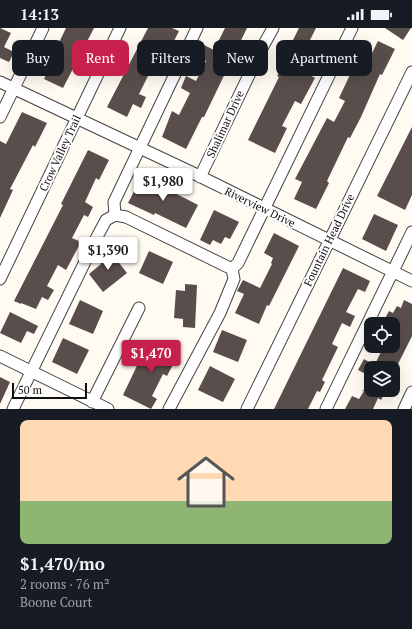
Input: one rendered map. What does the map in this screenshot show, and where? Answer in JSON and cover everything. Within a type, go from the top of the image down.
[{"type":"street","points":[[0,117],[43,28]]},
{"type":"street","name":"Crow Valley Trail","points":[[0,278],[120,28]]},
{"type":"street","points":[[115,215],[114,202],[197,28]]},
{"type":"street","name":"Shalimar Drive","points":[[200,177],[273,28]]},
{"type":"street","points":[[232,269],[238,264],[352,28]]},
{"type":"street","name":"Fountain Head Drive","points":[[247,409],[412,72]]},
{"type":"street","name":"Riverview Drive","points":[[0,82],[140,148],[412,281]]},
{"type":"street","points":[[13,409],[106,220],[115,215],[126,217],[232,269]]},
{"type":"street","points":[[326,409],[412,232]]},
{"type":"street","points":[[169,409],[220,313],[234,279],[232,269]]},
{"type":"street","points":[[92,402],[139,308]]},
{"type":"street","points":[[0,356],[108,409]]},
{"type":"street","points":[[404,409],[412,392]]},
{"type":"building","points":[[0,28],[11,33],[4,47],[12,51],[12,56],[9,62],[0,58]]},
{"type":"building","points":[[66,28],[94,28],[88,40],[72,40],[72,71],[63,88],[44,79],[46,76],[64,76],[64,40],[60,40]]},
{"type":"building","points":[[148,28],[172,28],[179,31],[174,40],[142,40]]},
{"type":"building","points":[[225,28],[247,28],[241,40],[219,40]]},
{"type":"building","points":[[299,28],[316,28],[310,40],[293,40]]},
{"type":"building","points":[[385,28],[411,28],[403,40]]},
{"type":"building","points":[[378,41],[395,49],[382,75],[380,74],[350,138],[348,137],[327,181],[329,183],[316,209],[294,199],[302,182],[295,179],[327,118],[334,122],[345,101],[339,98],[349,76],[372,76],[372,53]]},
{"type":"building","points":[[205,46],[213,50],[213,76],[224,76],[204,117],[202,117],[186,149],[162,137],[172,111],[179,115],[190,93],[181,88],[186,76],[196,81],[198,76],[205,76]]},
{"type":"building","points":[[137,49],[137,76],[148,76],[139,94],[146,97],[141,108],[133,104],[127,117],[107,107],[123,76],[129,76],[129,65]]},
{"type":"building","points":[[277,76],[312,76],[315,78],[301,104],[295,101],[282,126],[287,128],[275,153],[248,140],[279,77]]},
{"type":"building","points":[[22,112],[47,123],[35,147],[33,145],[10,189],[13,190],[0,218],[0,141],[6,144]]},
{"type":"building","points":[[412,127],[412,195],[405,210],[377,196]]},
{"type":"building","points":[[88,150],[109,160],[99,180],[96,178],[85,202],[93,207],[88,217],[84,215],[72,238],[81,242],[66,270],[58,265],[47,286],[54,290],[48,300],[42,297],[36,309],[14,301],[63,205],[61,204]]},
{"type":"building","points":[[142,176],[198,205],[186,228],[155,213],[154,215],[128,203]]},
{"type":"building","points":[[214,210],[239,222],[230,239],[225,237],[221,244],[213,240],[210,245],[200,240]]},
{"type":"building","points":[[374,214],[398,225],[386,251],[362,239]]},
{"type":"building","points":[[274,233],[299,246],[269,306],[267,305],[259,324],[235,313],[244,294],[237,291],[243,280],[260,288],[272,264],[273,258],[264,253]]},
{"type":"building","points":[[109,250],[127,273],[103,292],[89,274],[101,264],[97,259]]},
{"type":"building","points":[[149,251],[173,262],[163,284],[139,273]]},
{"type":"building","points":[[343,268],[370,281],[365,292],[358,289],[346,312],[355,316],[350,327],[342,323],[332,344],[338,347],[322,380],[325,382],[320,392],[317,391],[308,409],[274,409]]},
{"type":"building","points":[[185,284],[197,285],[195,328],[183,327],[183,319],[174,318],[176,290],[185,291]]},
{"type":"building","points":[[80,300],[103,311],[93,334],[69,324]]},
{"type":"building","points":[[404,300],[412,304],[412,336],[400,361],[376,361],[380,353],[400,353],[400,317],[386,317],[389,311],[393,313],[397,306],[401,308]]},
{"type":"building","points":[[10,312],[38,326],[34,334],[27,331],[21,343],[0,333]]},
{"type":"building","points":[[222,330],[247,340],[238,362],[213,352]]},
{"type":"building","points":[[63,338],[89,350],[77,374],[52,362]]},
{"type":"building","points":[[159,341],[180,351],[167,376],[163,374],[152,396],[157,399],[151,409],[123,395],[145,349],[153,353]]},
{"type":"building","points":[[364,359],[368,361],[364,361],[364,373],[358,370]]},
{"type":"building","points":[[210,366],[235,379],[223,402],[198,390]]},
{"type":"building","points":[[0,377],[10,382],[0,404]]},
{"type":"building","points":[[364,391],[364,397],[382,397],[381,400],[378,398],[373,409],[345,409],[352,396],[359,399]]}]
